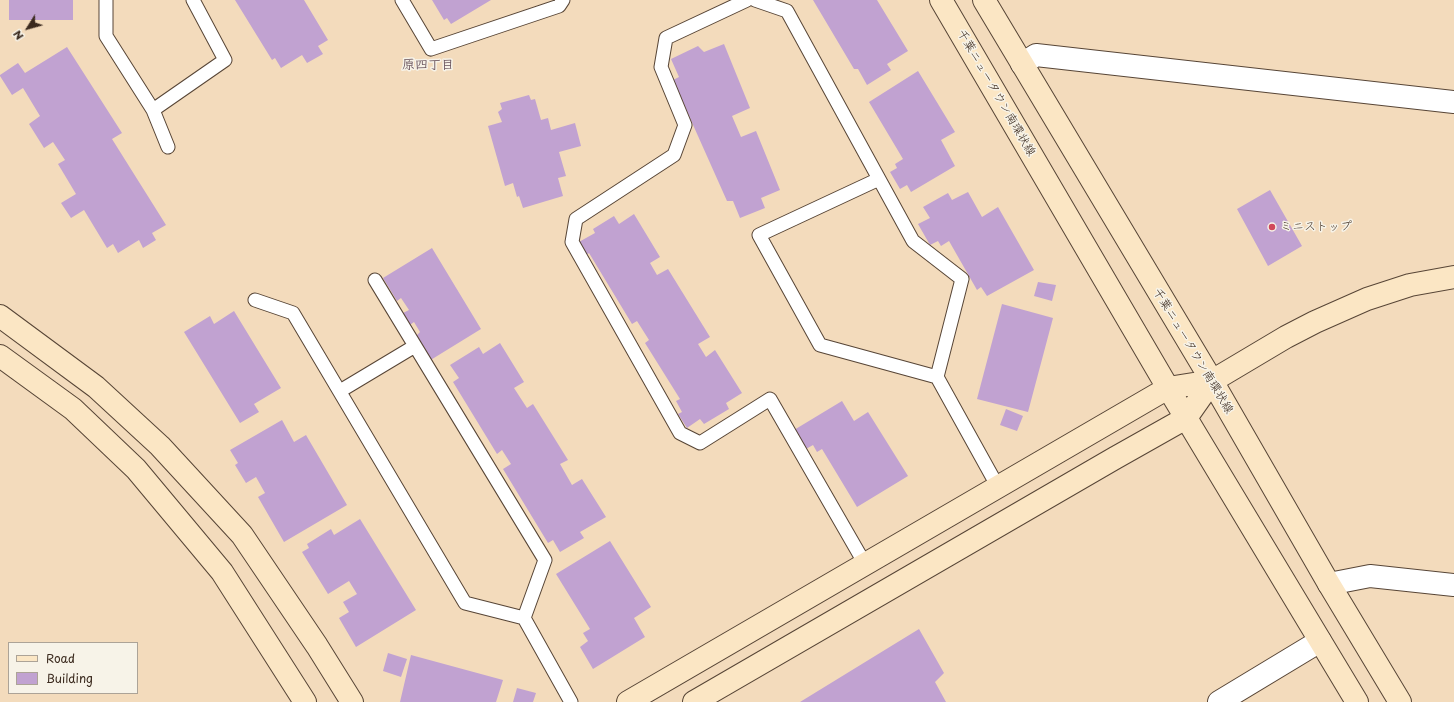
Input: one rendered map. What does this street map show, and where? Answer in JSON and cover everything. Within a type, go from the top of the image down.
[{"type":"street","name":"千葉ニュータウン南環状線","points":[[942,0],[1168,388],[1357,702]]},
{"type":"street","name":"千葉ニュータウン南環状線","points":[[984,0],[1212,381],[1329,584],[1400,702]]},
{"type":"street","points":[[1022,64],[1036,55],[1454,102]]},
{"type":"street","points":[[628,702],[1168,388],[1212,381],[1286,337],[1315,322],[1367,299],[1410,285],[1454,277]]},
{"type":"street","points":[[0,316],[96,387],[160,446],[242,535],[317,646],[352,702]]},
{"type":"street","points":[[0,356],[73,410],[136,469],[222,572],[305,702]]},
{"type":"street","points":[[694,702],[1186,418],[1212,381]]},
{"type":"street","points":[[1329,584],[1370,576],[1454,585]]},
{"type":"street","points":[[1219,702],[1320,641]]},
{"type":"lane","points":[[106,0],[106,36],[153,110],[168,147]]},
{"type":"lane","points":[[153,110],[225,60],[193,0]]},
{"type":"lane","points":[[402,0],[431,49],[559,6],[563,0]]},
{"type":"lane","points":[[747,0],[666,38],[661,67],[685,125],[674,155],[576,219],[572,242],[680,433],[700,443],[770,399],[865,564]]},
{"type":"lane","points":[[756,0],[787,11],[913,242],[962,279],[937,377],[998,487]]},
{"type":"lane","points":[[879,179],[759,235],[820,345],[937,377]]},
{"type":"lane","points":[[375,280],[544,560],[524,618]]},
{"type":"lane","points":[[256,300],[293,313],[465,603],[524,618],[571,702]]},
{"type":"lane","points":[[340,391],[415,346]]},
{"type":"building","points":[[9,0],[73,0],[73,20],[9,20]]},
{"type":"building","points":[[235,0],[304,0],[328,40],[318,46],[323,54],[307,63],[302,55],[281,68],[275,58],[272,60]]},
{"type":"building","points":[[432,0],[491,0],[451,24],[447,18],[444,20]]},
{"type":"building","points":[[813,0],[877,0],[908,51],[887,64],[891,70],[867,85],[858,69],[854,69]]},
{"type":"building","points":[[724,44],[750,108],[732,116],[741,137],[756,131],[780,190],[761,198],[765,208],[740,218],[733,201],[727,201],[673,80],[679,77],[671,59],[698,46],[704,52]]},
{"type":"building","points":[[67,47],[122,133],[112,139],[166,225],[152,233],[156,240],[143,248],[139,240],[118,253],[113,244],[107,248],[84,210],[71,218],[61,203],[76,194],[58,164],[65,160],[53,142],[44,148],[29,124],[40,116],[23,88],[12,95],[0,76],[18,63],[25,73]]},
{"type":"building","points":[[918,71],[955,132],[941,140],[955,166],[911,192],[907,185],[900,189],[890,172],[897,168],[895,164],[903,159],[869,102]]},
{"type":"building","points":[[529,95],[531,100],[535,99],[541,120],[548,118],[551,130],[575,123],[581,146],[559,152],[566,176],[558,178],[563,196],[523,208],[519,196],[517,197],[513,183],[505,186],[488,126],[502,122],[498,112],[502,109],[500,103]]},
{"type":"building","points":[[1270,190],[1302,246],[1268,266],[1237,209]]},
{"type":"building","points":[[968,192],[982,217],[998,207],[1034,270],[987,296],[981,287],[977,290],[949,241],[941,246],[938,241],[930,245],[918,224],[930,218],[923,207],[948,193],[952,200]]},
{"type":"building","points":[[634,214],[660,257],[650,263],[657,275],[668,269],[710,337],[698,344],[706,357],[715,350],[742,393],[726,403],[729,409],[704,424],[700,419],[687,428],[678,414],[682,412],[676,401],[680,399],[645,343],[649,340],[637,321],[632,324],[589,253],[585,256],[577,243],[595,233],[593,229],[614,216],[619,224]]},
{"type":"building","points":[[432,248],[481,329],[429,361],[415,337],[420,332],[414,322],[407,327],[399,315],[409,310],[401,298],[397,301],[383,278]]},
{"type":"building","points":[[1038,282],[1056,285],[1052,301],[1034,296]]},
{"type":"building","points":[[1002,304],[1053,318],[1028,412],[977,399]]},
{"type":"building","points":[[234,311],[281,388],[254,404],[259,412],[240,423],[184,332],[210,316],[214,324]]},
{"type":"building","points":[[500,343],[524,382],[514,388],[527,408],[533,404],[568,460],[560,464],[572,485],[582,479],[606,517],[580,532],[584,538],[560,552],[553,540],[548,543],[503,469],[511,464],[502,450],[497,454],[453,382],[459,378],[450,365],[479,347],[483,354]]},
{"type":"building","points":[[842,401],[854,421],[868,412],[908,476],[857,507],[822,449],[817,452],[813,445],[806,449],[794,430]]},
{"type":"building","points":[[1006,409],[1023,416],[1017,431],[1000,425]]},
{"type":"building","points":[[282,420],[294,442],[306,435],[347,505],[284,542],[258,497],[265,493],[256,477],[246,483],[235,465],[238,463],[230,450]]},
{"type":"building","points":[[360,519],[416,610],[356,647],[339,618],[349,612],[343,602],[357,594],[349,581],[328,594],[302,552],[309,548],[307,544],[331,529],[334,535]]},
{"type":"building","points":[[610,541],[651,607],[634,618],[645,637],[593,669],[580,647],[588,641],[583,633],[590,629],[556,574]]},
{"type":"building","points":[[919,629],[944,673],[935,682],[946,702],[800,702]]},
{"type":"building","points":[[388,653],[407,659],[401,677],[383,671]]},
{"type":"building","points":[[411,655],[503,680],[496,702],[400,702]]},
{"type":"building","points":[[517,688],[536,693],[533,702],[513,702]]},
{"type":"place","name":"ミニストップ","points":[[1272,227]]},
{"type":"district","name":"原四丁目","points":[[428,65]]}]
